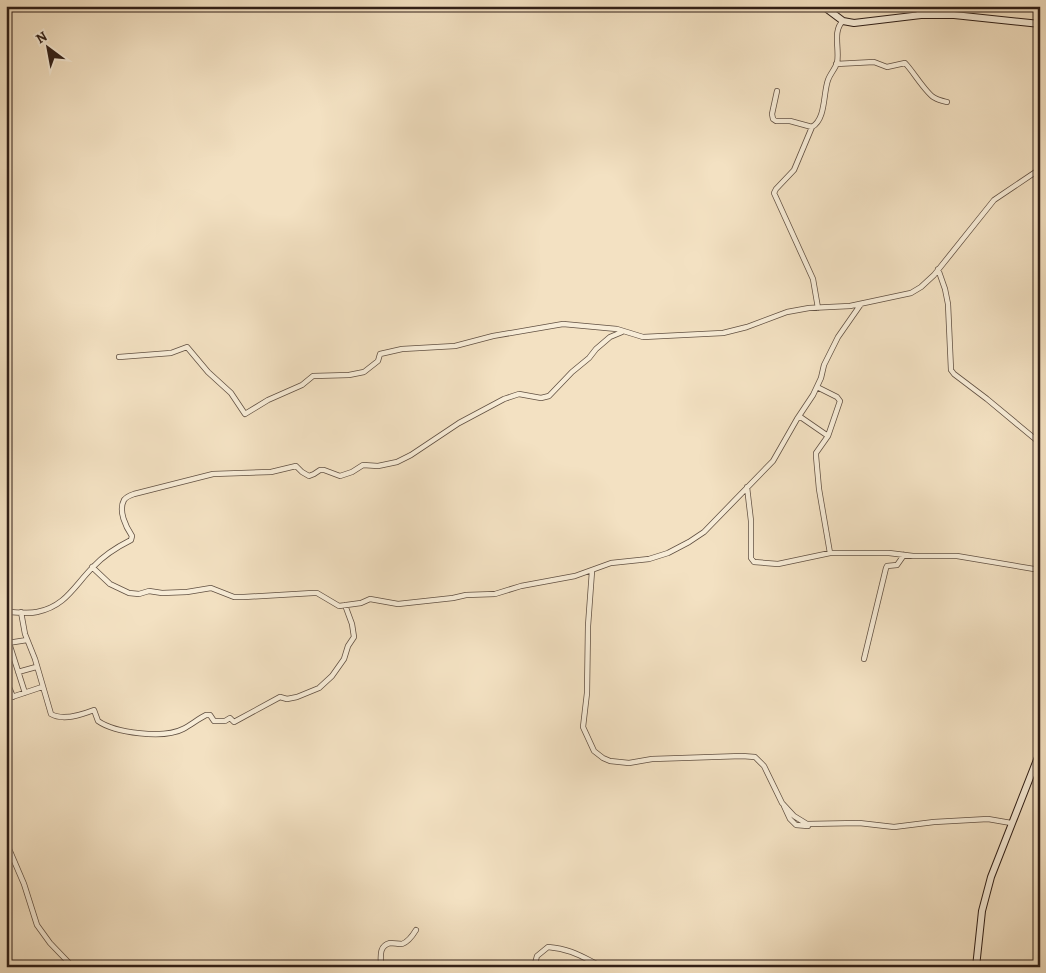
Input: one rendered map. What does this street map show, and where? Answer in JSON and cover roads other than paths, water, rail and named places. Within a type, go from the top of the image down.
[{"type":"street","points":[[823,6],[843,21],[854,23],[921,15],[954,15],[1040,24]]},
{"type":"street","points":[[915,6],[921,15]]},
{"type":"street","points":[[818,308],[813,279],[774,193],[794,170],[812,127],[819,120],[828,80],[836,64],[838,27],[843,21]]},
{"type":"street","points":[[836,64],[874,62],[887,67],[905,63],[921,81],[930,95],[947,102]]},
{"type":"street","points":[[778,91],[772,114],[773,119],[812,127]]},
{"type":"street","points":[[119,357],[171,353],[187,347],[208,372],[231,394],[245,414],[268,400],[302,385],[313,376],[349,375],[364,372],[378,361],[380,354],[395,350],[456,346],[492,336],[563,324],[624,331],[642,337],[655,338],[723,333],[748,327],[787,312],[861,304],[911,293],[926,282],[938,269],[994,200],[1040,169]]},
{"type":"street","points":[[938,269],[948,304],[951,370],[1040,444]]},
{"type":"street","points":[[92,567],[110,584],[122,591],[134,594],[149,591],[162,593],[187,592],[211,588],[234,597],[313,593],[339,606],[370,599],[398,604],[466,595],[495,594],[521,586],[566,578],[592,571],[611,563],[649,559],[684,545],[704,532],[773,461],[817,387],[824,365],[838,337],[861,304]]},
{"type":"street","points":[[6,612],[37,613],[64,600],[92,567],[132,538],[127,528],[122,507],[126,498],[134,494],[213,474],[271,472],[296,466],[309,476],[324,470],[340,476],[352,472],[363,465],[378,466],[396,462],[411,455],[459,423],[504,399],[519,394],[541,398],[549,396],[596,349],[614,335],[624,331]]},
{"type":"street","points":[[817,387],[837,397],[840,401],[828,436],[816,456],[819,489],[830,553]]},
{"type":"street","points":[[799,416],[828,436]]},
{"type":"street","points":[[747,487],[751,521],[752,560],[754,562],[778,564],[830,553],[889,553],[957,556],[1040,570]]},
{"type":"street","points":[[864,659],[886,568],[897,565],[904,555]]},
{"type":"street","points":[[592,571],[588,626],[588,682],[583,727],[594,751],[603,758],[610,761],[629,763],[652,759],[756,757],[764,766],[790,819],[796,825],[859,822],[894,827],[928,822],[988,819],[1011,823]]},
{"type":"street","points":[[21,612],[27,640],[49,712],[52,716],[76,716],[85,713],[114,730],[135,733],[170,733],[183,729],[206,715],[210,715],[214,721],[225,722],[230,718],[234,722],[280,697],[287,699],[316,690],[332,676],[344,659],[348,646],[354,637],[352,624],[345,605]]},
{"type":"street","points":[[25,693],[8,643],[27,640]]},
{"type":"street","points":[[18,672],[36,667]]},
{"type":"street","points":[[6,680],[13,697]]},
{"type":"street","points":[[6,699],[42,687]]},
{"type":"street","points":[[976,967],[982,911],[991,877],[1040,752]]},
{"type":"street","points":[[6,842],[24,884],[37,925],[50,943],[73,967]]},
{"type":"street","points":[[381,967],[380,952],[383,948],[391,943],[402,944],[416,930]]},
{"type":"street","points":[[534,967],[537,956],[548,947],[559,947],[603,967]]}]
